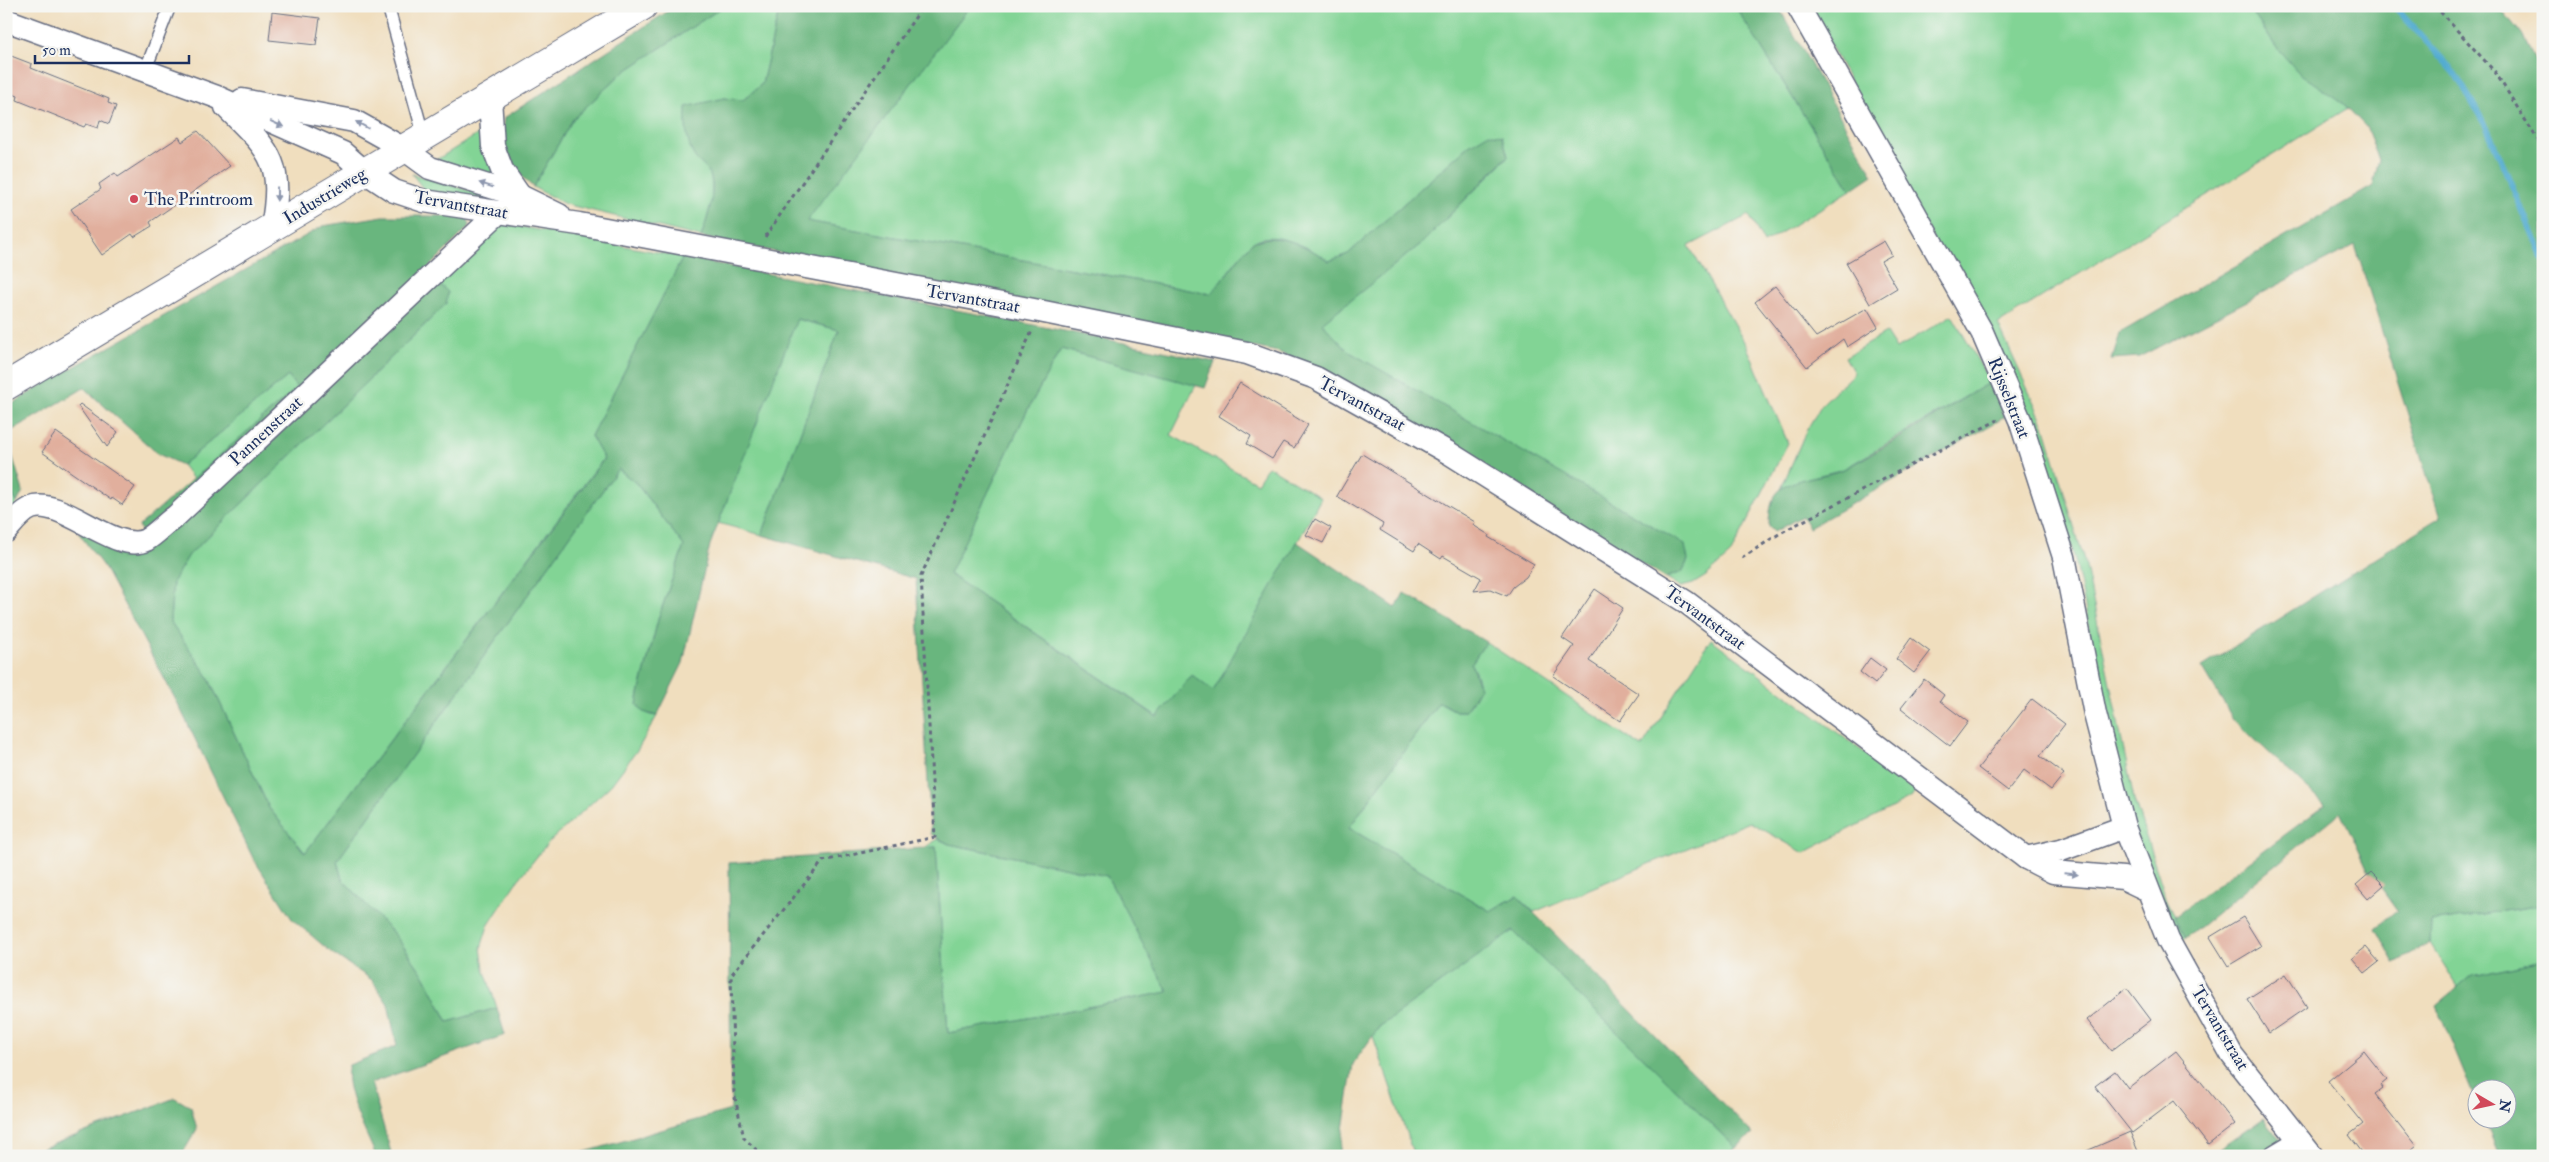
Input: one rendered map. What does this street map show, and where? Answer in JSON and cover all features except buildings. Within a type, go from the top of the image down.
[{"type":"main road","name":"Industrieweg","points":[[6,386],[643,6]]},
{"type":"street","name":"Rijsselstraat","points":[[1798,6],[1982,332],[2016,410],[2064,557],[2094,714],[2124,826]]},
{"type":"street","name":"Tervantstraat","points":[[6,20],[217,97],[343,153],[365,172],[394,190],[424,200],[579,224],[751,259],[1039,311],[1247,353],[1316,378],[1382,413],[1449,453],[1686,602],[2026,858],[2053,872],[2123,878],[2146,889]]},
{"type":"street","name":"Tervantstraat","points":[[217,97],[264,103],[354,121],[414,143],[430,168],[520,196],[579,224]]},
{"type":"street","name":"Tervantstraat","points":[[217,97],[260,141],[276,168],[277,197],[272,228]]},
{"type":"street","name":"Tervantstraat","points":[[490,98],[493,146],[502,170],[520,196]]},
{"type":"street","name":"Pannenstraat","points":[[6,531],[16,519],[31,508],[39,506],[57,511],[122,541],[145,540],[176,516],[499,212]]},
{"type":"street","name":"Tervantstraat","points":[[2124,826],[2146,889],[2168,940],[2232,1055],[2306,1148]]},
{"type":"street","points":[[2026,858],[2061,850],[2124,826]]},
{"type":"street","points":[[2275,1156],[2306,1148]]},
{"type":"lane","points":[[145,71],[170,6]]},
{"type":"lane","points":[[388,6],[414,143]]},
{"type":"path","points":[[751,259],[923,6]]},
{"type":"path","points":[[2435,6],[2495,72],[2543,148]]},
{"type":"path","points":[[763,1156],[744,1138],[734,1093],[731,975],[823,861],[935,837],[921,576],[1036,322],[1039,311]]},
{"type":"path","points":[[1742,558],[1782,532],[2016,410]]},
{"type":"green space","points":[[676,6],[724,6],[621,74],[573,119],[533,187],[506,157],[502,141],[504,118]]},
{"type":"green space","points":[[724,6],[777,6],[779,10],[762,84],[743,100],[724,98],[694,156],[706,166],[712,183],[711,202],[701,237],[565,204],[533,187],[573,119],[621,74]]},
{"type":"green space","points":[[777,6],[970,6],[807,221],[1211,294],[1251,243],[1261,239],[1281,239],[1302,245],[1329,261],[1348,254],[1469,145],[1489,133],[1502,136],[1508,156],[1422,243],[1322,323],[1348,351],[1685,545],[1688,560],[1682,572],[1665,578],[1326,372],[1278,352],[701,237],[711,204],[712,184],[710,174],[691,151],[686,125],[686,107],[724,98],[743,100],[762,84],[779,11]]},
{"type":"green space","points":[[970,6],[1735,6],[1851,190],[1764,243],[1749,215],[1689,246],[1747,347],[1788,443],[1730,555],[1706,576],[1693,584],[1681,587],[1665,578],[1682,572],[1688,560],[1348,351],[1321,323],[1422,243],[1508,157],[1502,136],[1469,145],[1348,254],[1329,261],[1290,241],[1268,237],[1258,239],[1250,245],[1211,294],[806,221]]},
{"type":"green space","points":[[1735,6],[1778,6],[1873,175],[1851,190]]},
{"type":"green space","points":[[1810,6],[2248,6],[2276,47],[2348,108],[1998,324],[2044,425],[2086,567],[2134,800],[2167,901],[2186,938],[2181,942],[2149,872],[2125,798],[2107,722],[2076,564],[2056,495],[2032,427]]},
{"type":"green space","points":[[2248,6],[2499,6],[2522,35],[2543,77],[2543,905],[2431,922],[2430,943],[2395,963],[2376,928],[2397,911],[2368,870],[2341,812],[2186,938],[2174,917],[2325,805],[2233,719],[2202,667],[2440,517],[2355,245],[2139,357],[2112,359],[2120,333],[2373,186],[2379,159],[2366,127],[2343,103],[2299,73],[2276,47]]},
{"type":"green space","points":[[483,133],[501,179],[436,160]]},
{"type":"green space","points":[[412,174],[512,203],[425,191]]},
{"type":"green space","points":[[383,216],[467,216],[470,226],[425,271],[448,292],[446,304],[189,555],[173,581],[170,621],[207,675],[269,808],[305,853],[604,459],[591,436],[683,257],[1215,362],[1205,388],[1061,349],[1027,411],[949,574],[1157,717],[1192,675],[1213,691],[1297,542],[1396,608],[1404,593],[1486,642],[1471,664],[1480,688],[1465,711],[1456,711],[1439,702],[1349,828],[1490,911],[1517,896],[1753,1134],[1736,1148],[1513,931],[1379,1027],[1353,1064],[1339,1156],[571,1156],[731,1110],[729,863],[936,847],[948,1033],[1168,992],[1107,876],[949,844],[931,834],[916,579],[762,535],[839,330],[797,319],[710,545],[683,663],[657,716],[643,712],[637,705],[659,616],[684,546],[636,483],[618,469],[337,861],[342,879],[396,936],[425,977],[448,1022],[497,1008],[505,1035],[371,1083],[392,1156],[376,1156],[356,1110],[347,1074],[349,1065],[397,1046],[388,1004],[372,980],[332,953],[292,919],[253,858],[178,704],[105,569],[78,532],[148,546],[139,526],[297,388],[288,376],[182,465],[158,454],[84,388],[6,434],[6,408],[42,385],[323,226]]},
{"type":"green space","points":[[501,223],[683,257],[591,436],[604,458],[305,853],[269,808],[207,675],[170,621],[173,581],[189,555],[446,304],[436,281]]},
{"type":"green space","points":[[1952,315],[1990,382],[1844,469],[1808,478],[1781,489],[1806,431],[1822,404],[1854,373],[1845,357],[1886,333],[1896,349]]},
{"type":"green space","points":[[796,319],[839,330],[762,535],[718,523]]},
{"type":"green space","points":[[1061,349],[1196,385],[1171,435],[1257,483],[1268,466],[1321,498],[1271,592],[1213,692],[1192,675],[1158,717],[949,574],[1027,411]]},
{"type":"green space","points":[[288,376],[297,388],[193,479],[182,465]]},
{"type":"green space","points":[[1990,382],[2005,417],[1809,528],[1802,516],[1774,532],[1769,527],[1772,501],[1781,489],[1804,479],[1846,468]]},
{"type":"green space","points":[[6,435],[23,491],[17,503],[6,481]]},
{"type":"green space","points":[[618,469],[636,483],[684,546],[659,616],[637,705],[650,715],[657,716],[638,749],[611,785],[547,844],[515,884],[488,926],[481,948],[484,968],[497,1008],[448,1022],[425,977],[396,936],[342,879],[337,861]]},
{"type":"green space","points":[[6,481],[17,503],[6,517]]},
{"type":"green space","points":[[1711,639],[1915,790],[1912,797],[1804,853],[1750,822],[1534,912],[1517,896],[1490,911],[1349,828],[1439,702],[1456,711],[1465,711],[1478,689],[1477,678],[1471,664],[1486,642],[1642,747]]},
{"type":"green space","points":[[938,839],[949,844],[1107,876],[1169,992],[948,1033],[936,847],[924,848]]},
{"type":"green space","points":[[2543,905],[2543,960],[2472,975],[2458,987],[2430,943],[2431,922]]},
{"type":"green space","points":[[1513,930],[1736,1148],[1719,1156],[1414,1156],[1373,1036],[1379,1027]]},
{"type":"green space","points":[[2543,960],[2543,1156],[2499,1156],[2488,1130],[2516,1130],[2516,1080],[2467,1080],[2436,1005],[2472,975]]},
{"type":"green space","points":[[175,1098],[191,1107],[197,1129],[181,1156],[22,1156]]},
{"type":"green space","points":[[2264,1118],[2293,1156],[2209,1156]]},
{"type":"waterway","points":[[2394,6],[2455,73],[2487,128],[2543,258]]},
{"type":"place","name":"The Printroom","points":[[134,199]]}]
